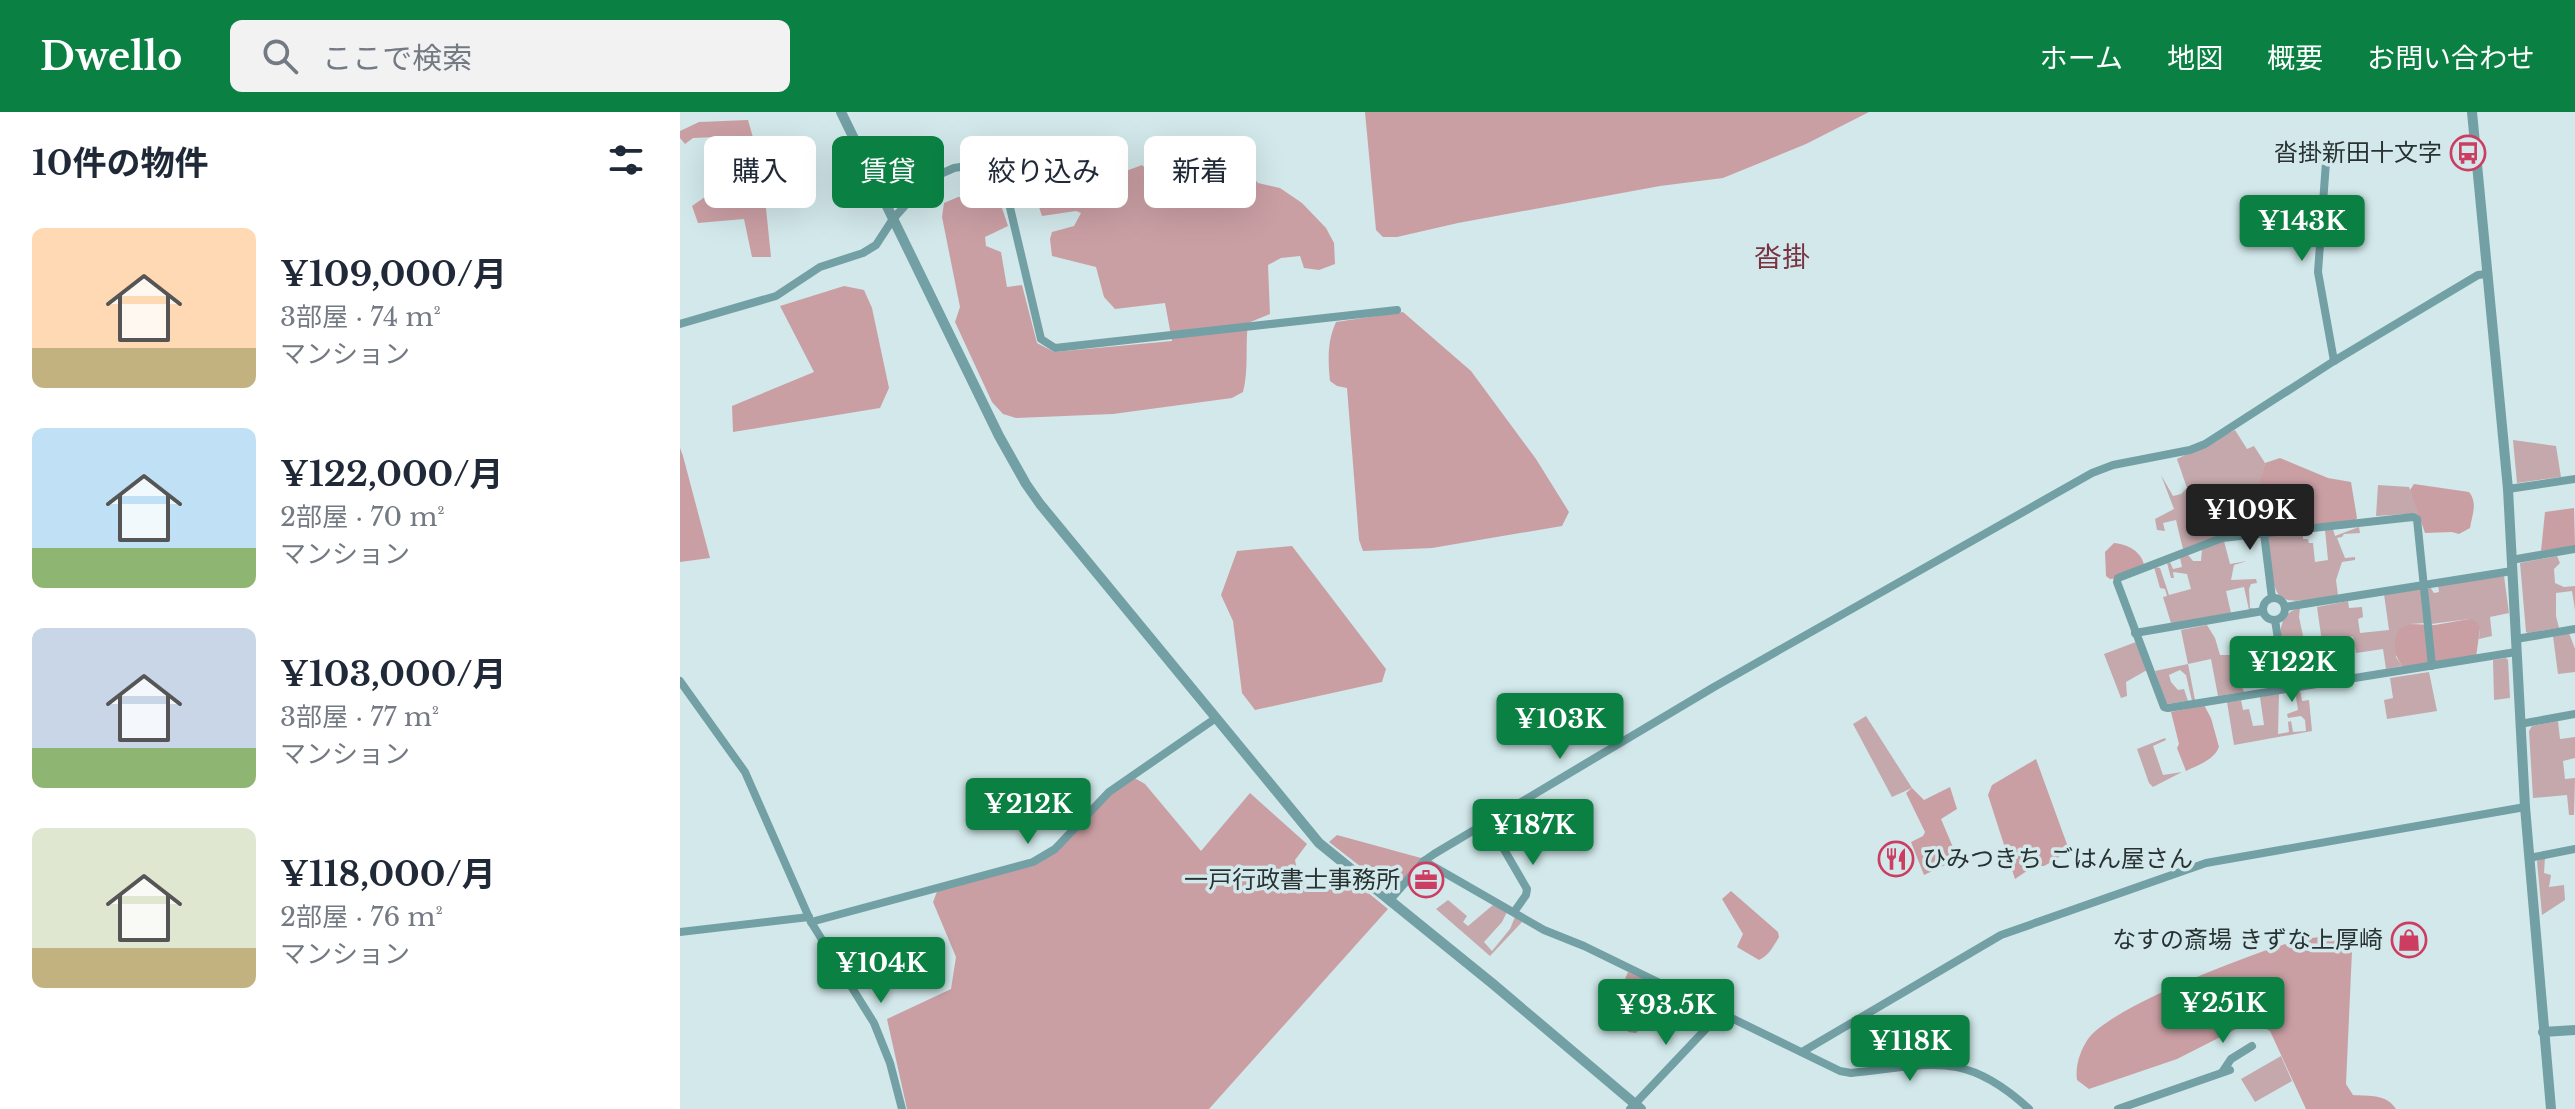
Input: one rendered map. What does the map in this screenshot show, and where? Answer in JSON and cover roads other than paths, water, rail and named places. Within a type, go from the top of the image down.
[{"type":"street","points":[[841,112],[946,330],[1026,484],[1319,843],[1493,984],[1636,1107],[1721,1013]]},
{"type":"street","points":[[2472,112],[2508,489],[2525,807],[2551,1109]]},
{"type":"street","points":[[680,324],[776,296],[820,267],[863,253],[876,245],[893,219],[936,176],[954,168],[999,161],[1041,339],[1055,348],[1397,310]]},
{"type":"street","points":[[2326,162],[2318,272],[2334,361]]},
{"type":"street","points":[[1389,901],[1424,861],[1714,687],[2092,473],[2113,465],[2190,450],[2205,444],[2334,361],[2478,275],[2487,274]]},
{"type":"street","points":[[2508,489],[2575,479]]},
{"type":"street","points":[[2260,501],[2272,598]]},
{"type":"street","points":[[2432,666],[2417,519],[2413,517],[2222,538],[2118,578],[2135,633],[2164,707],[2286,689],[2432,666],[2516,652]]},
{"type":"street","points":[[2285,607],[2424,584],[2575,549]]},
{"type":"street","points":[[2272,598],[2281,601],[2285,607],[2284,614],[2275,620]]},
{"type":"street","points":[[2272,598],[2264,603],[2263,611],[2266,617],[2275,620]]},
{"type":"street","points":[[2135,633],[2263,611]]},
{"type":"street","points":[[2275,620],[2286,689]]},
{"type":"street","points":[[2516,639],[2575,629]]},
{"type":"street","points":[[680,681],[745,772],[810,920],[874,1023],[890,1063],[902,1109]]},
{"type":"street","points":[[2520,724],[2575,714]]},
{"type":"street","points":[[680,932],[810,920],[1033,862],[1055,849],[1109,792],[1216,718]]},
{"type":"street","points":[[1802,1052],[2001,935],[2206,863],[2525,807]]},
{"type":"street","points":[[1488,822],[1527,889],[1514,912]]},
{"type":"street","points":[[2529,858],[2575,849]]},
{"type":"street","points":[[1424,861],[1544,930],[1584,946],[1840,1071],[1851,1073],[1943,1063],[1961,1066],[1995,1083],[2029,1109]]},
{"type":"street","points":[[2543,1032],[2575,1030]]},
{"type":"street","points":[[2118,1109],[2226,1071],[2231,1059],[2252,1046]]},
{"type":"place","name":"沓掛新田十文字","points":[[2468,153]]},
{"type":"place","name":"ひみつきち ごはん屋さん","points":[[1896,859]]},
{"type":"place","name":"一戸行政書士事務所","points":[[1426,880]]},
{"type":"place","name":"なすの斎場 きずな上厚崎","points":[[2409,940]]},
{"type":"district","name":"沓掛","points":[[1782,257]]}]
